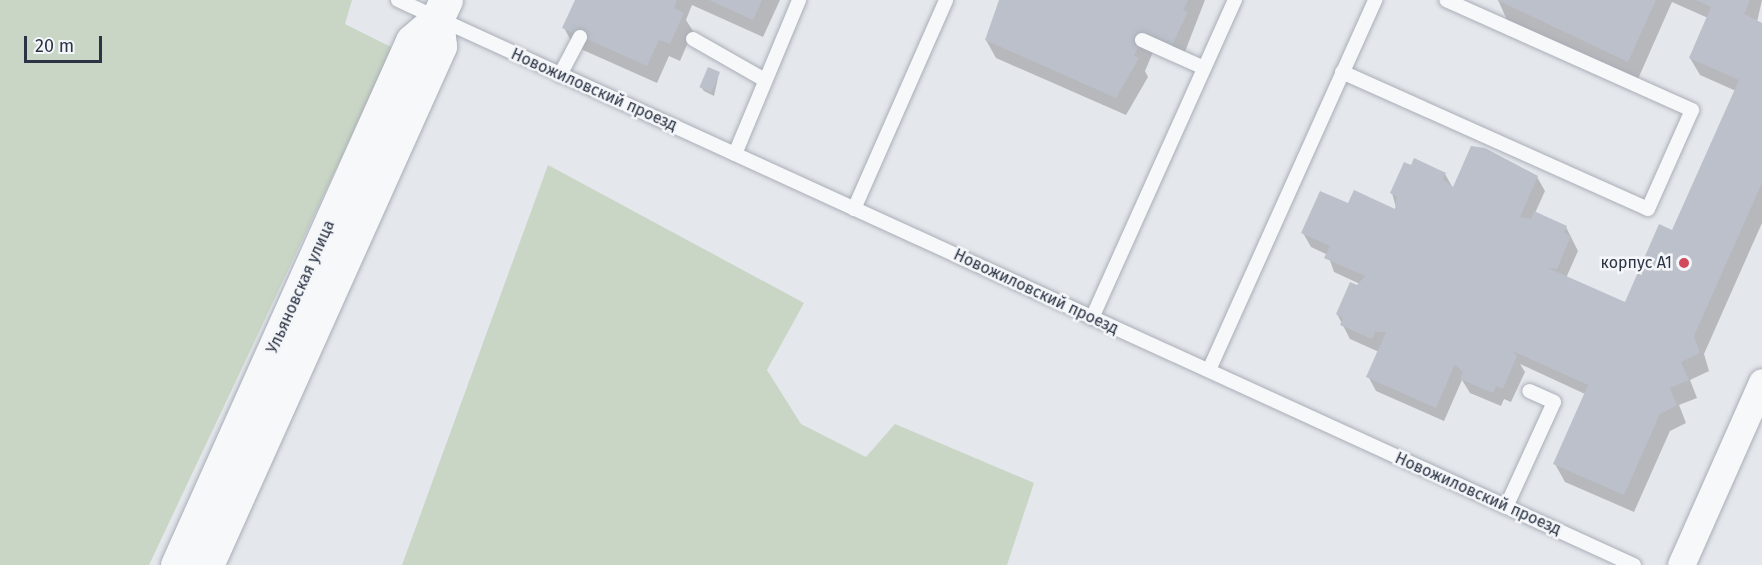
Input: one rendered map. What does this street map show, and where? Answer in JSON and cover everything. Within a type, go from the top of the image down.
[{"type":"street","name":"Ульяновская улица","points":[[177,565],[412,40],[442,9]]},
{"type":"street","name":"Ульяновская улица","points":[[207,565],[440,46],[442,9]]},
{"type":"street","points":[[1681,565],[1762,382]]},
{"type":"lane","name":"Новожиловский проезд","points":[[398,0],[442,9],[560,75],[1634,565]]},
{"type":"lane","points":[[735,154],[763,79],[799,0]]},
{"type":"lane","points":[[855,209],[946,0]]},
{"type":"lane","points":[[1092,318],[1234,0]]},
{"type":"lane","points":[[1209,370],[1375,0]]},
{"type":"lane","points":[[1342,72],[1648,208],[1692,110],[1446,0]]},
{"type":"lane","points":[[560,75],[580,37]]},
{"type":"lane","points":[[693,39],[763,79]]},
{"type":"lane","points":[[1142,40],[1204,68]]},
{"type":"lane","points":[[1506,507],[1554,402],[1529,391]]},
{"type":"green space","points":[[0,0],[352,0],[345,24],[393,48],[149,565],[0,565]]},
{"type":"green space","points":[[548,165],[804,303],[767,370],[801,424],[866,457],[895,424],[1034,483],[1007,565],[402,565]]},
{"type":"building","points":[[575,0],[677,0],[674,8],[684,13],[670,44],[659,40],[647,66],[562,28]]},
{"type":"building","points":[[709,0],[762,0],[753,20]]},
{"type":"building","points":[[999,0],[1188,0],[1183,10],[1188,12],[1172,45],[1144,33],[1134,56],[1139,58],[1116,98],[985,40]]},
{"type":"building","points":[[1497,0],[1656,0],[1628,62]]},
{"type":"building","points":[[1696,0],[1750,0],[1744,14],[1762,23],[1762,183],[1694,336],[1700,353],[1681,362],[1689,380],[1670,388],[1677,405],[1660,414],[1624,495],[1553,464],[1588,385],[1512,351],[1517,356],[1503,389],[1496,386],[1493,393],[1460,379],[1463,372],[1455,364],[1436,408],[1366,377],[1386,332],[1375,332],[1372,339],[1340,325],[1343,318],[1336,314],[1350,282],[1357,285],[1365,276],[1324,258],[1330,246],[1301,233],[1320,191],[1348,203],[1354,190],[1395,209],[1397,197],[1390,193],[1404,162],[1411,165],[1414,158],[1446,173],[1443,179],[1453,187],[1471,146],[1485,148],[1538,176],[1520,217],[1531,219],[1534,211],[1567,226],[1564,233],[1571,236],[1557,269],[1548,268],[1625,302],[1659,224],[1672,230],[1739,80],[1689,58],[1711,7]]},
{"type":"building","points":[[708,67],[720,72],[711,92],[699,87]]},
{"type":"place","name":"корпус А1","points":[[1684,263]]}]
